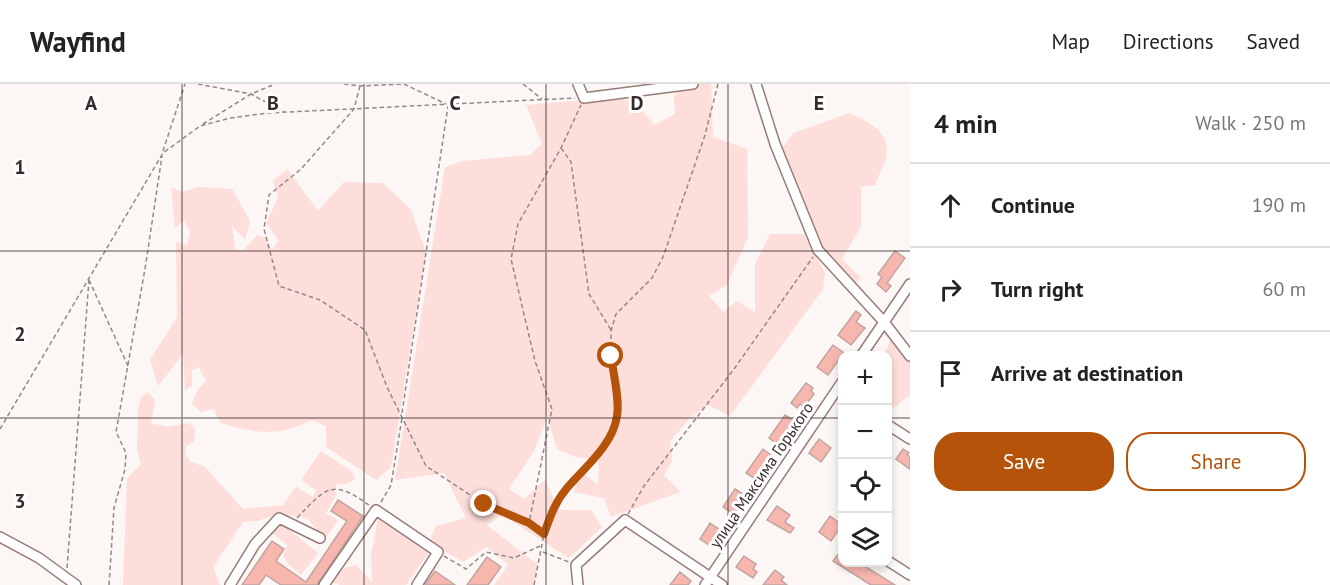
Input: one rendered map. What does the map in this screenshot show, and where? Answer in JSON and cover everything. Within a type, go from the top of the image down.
[{"type":"street","points":[[578,84],[584,98],[693,84]]},
{"type":"street","points":[[756,84],[775,144],[818,250],[884,322],[910,356]]},
{"type":"street","points":[[864,351],[910,284]]},
{"type":"street","name":"улица Максима Горького","points":[[707,581],[838,395]]},
{"type":"street","points":[[892,428],[910,440]]},
{"type":"street","points":[[324,585],[376,510],[438,552],[417,585]]},
{"type":"street","points":[[231,585],[255,544],[279,518],[320,538]]},
{"type":"street","points":[[578,585],[576,565],[625,520],[707,581],[722,585]]},
{"type":"street","points":[[0,537],[39,558],[76,585]]},
{"type":"street","points":[[892,564],[910,575]]},
{"type":"path","points":[[109,585],[114,508],[125,469],[126,453],[116,432],[163,153],[185,84]]},
{"type":"path","points":[[198,84],[251,94],[285,112]]},
{"type":"path","points":[[0,429],[163,153],[200,126],[251,94],[275,84]]},
{"type":"path","points":[[344,84],[360,86],[404,84],[449,105]]},
{"type":"path","points":[[523,84],[543,100]]},
{"type":"path","points":[[534,585],[542,551],[541,545],[553,509],[566,489],[589,466],[607,440],[617,417],[611,356],[611,331],[616,314],[652,278],[663,257],[705,135],[718,84]]},
{"type":"path","points":[[360,86],[354,109],[301,169],[269,195],[264,229],[279,286],[320,300],[365,330],[387,387],[426,466],[484,504],[529,523],[544,534]]},
{"type":"path","points":[[200,126],[230,118],[285,112],[584,98],[561,148],[518,224],[510,259],[535,361],[552,409],[529,523]]},
{"type":"path","points":[[291,525],[325,491],[337,488],[352,492],[376,510],[392,485],[449,105]]},
{"type":"path","points":[[561,148],[571,162],[589,294],[611,331]]},
{"type":"path","points":[[625,520],[644,486],[734,369],[818,250]]},
{"type":"path","points":[[88,279],[128,366]]},
{"type":"path","points":[[66,578],[88,279]]},
{"type":"path","points":[[438,552],[466,569],[486,552],[514,558],[541,545]]},
{"type":"path","points":[[542,551],[576,565]]},
{"type":"shaded area","points":[[682,84],[711,84],[713,137],[747,149],[748,237],[727,285],[709,296],[723,312],[737,301],[755,312],[755,264],[770,234],[804,234],[825,273],[823,289],[730,416],[708,405],[689,419],[670,442],[672,461],[664,475],[680,492],[611,517],[604,498],[574,492],[579,470],[598,485],[599,460],[576,457],[557,449],[547,417],[534,451],[509,489],[524,499],[545,480],[559,510],[591,510],[602,527],[569,558],[502,515],[487,525],[538,565],[534,585],[494,585],[508,565],[487,547],[463,562],[429,542],[436,526],[466,518],[444,473],[395,480],[445,167],[463,161],[530,155],[542,144],[526,105],[619,97],[638,105],[654,125],[675,114],[674,97]]},
{"type":"shaded area","points":[[849,113],[864,120],[882,134],[887,148],[886,157],[875,185],[861,187],[861,226],[842,259],[861,278],[855,283],[822,246],[782,148],[794,133]]},
{"type":"shaded area","points":[[287,169],[318,211],[344,182],[383,183],[411,210],[426,252],[391,467],[376,480],[326,447],[326,426],[312,420],[288,429],[267,432],[246,430],[221,423],[213,409],[200,412],[192,403],[198,389],[206,381],[199,367],[192,370],[192,386],[185,390],[183,354],[158,386],[150,360],[177,317],[176,242],[187,245],[190,231],[184,221],[175,228],[171,187],[182,192],[197,187],[232,189],[250,221],[245,240],[232,226],[235,249],[243,251],[257,235],[265,237],[272,250],[279,241],[266,223],[278,198],[273,181]]},
{"type":"shaded area","points":[[891,338],[910,362],[910,395],[892,409],[892,351],[886,351]]},
{"type":"shaded area","points":[[148,392],[155,400],[151,423],[167,427],[189,423],[195,429],[194,442],[186,446],[185,454],[191,462],[205,467],[243,509],[283,505],[296,487],[313,497],[316,490],[301,480],[321,451],[353,472],[355,479],[346,484],[337,484],[334,490],[337,494],[326,513],[338,520],[325,539],[307,518],[279,514],[257,521],[243,522],[213,567],[220,585],[123,585],[127,479],[141,464],[137,451],[138,410],[141,397]]},
{"type":"shaded area","points":[[378,517],[429,552],[406,585],[331,583],[332,577],[345,568],[356,565],[372,582],[371,556]]},
{"type":"shaded area","points":[[282,524],[318,553],[301,575],[289,565],[283,556],[287,545],[271,532]]},
{"type":"building","points":[[895,251],[905,258],[887,283],[891,286],[886,292],[877,284],[882,277],[878,274]]},
{"type":"building","points":[[856,311],[861,315],[856,322],[865,328],[851,345],[838,335]]},
{"type":"building","points":[[833,345],[841,351],[838,351],[838,361],[828,375],[817,367]]},
{"type":"building","points":[[806,383],[813,388],[811,391],[814,394],[804,407],[800,404],[797,408],[791,403]]},
{"type":"building","points":[[785,415],[796,422],[780,446],[769,438]]},
{"type":"building","points":[[819,439],[831,448],[821,462],[809,453]]},
{"type":"building","points":[[763,449],[773,457],[757,480],[746,473]]},
{"type":"building","points":[[903,449],[909,453],[907,455],[910,457],[910,469],[896,459]]},
{"type":"building","points":[[735,489],[746,496],[734,514],[723,507]]},
{"type":"building","points":[[338,500],[363,516],[317,585],[281,585],[266,575],[259,585],[242,585],[272,541],[284,549],[276,561],[306,582],[347,521],[331,511]]},
{"type":"building","points":[[777,506],[790,515],[785,522],[794,528],[790,533],[767,520]]},
{"type":"building","points":[[830,516],[838,522],[838,531],[831,541],[819,532]]},
{"type":"building","points":[[710,523],[723,532],[712,547],[700,539]]},
{"type":"building","points":[[838,554],[838,564],[833,561]]},
{"type":"building","points":[[744,556],[756,564],[753,569],[757,572],[753,578],[736,567]]},
{"type":"building","points":[[487,557],[501,567],[488,585],[467,585]]},
{"type":"building","points":[[842,567],[866,567],[895,585],[871,585]]},
{"type":"building","points":[[775,570],[784,577],[781,580],[787,585],[763,585]]},
{"type":"building","points":[[435,571],[455,585],[425,585]]},
{"type":"building","points":[[680,572],[691,581],[688,585],[670,585]]},
{"type":"route","points":[[484,504],[529,523],[544,534],[553,509],[566,489],[589,466],[607,440],[617,417],[611,356]]}]
